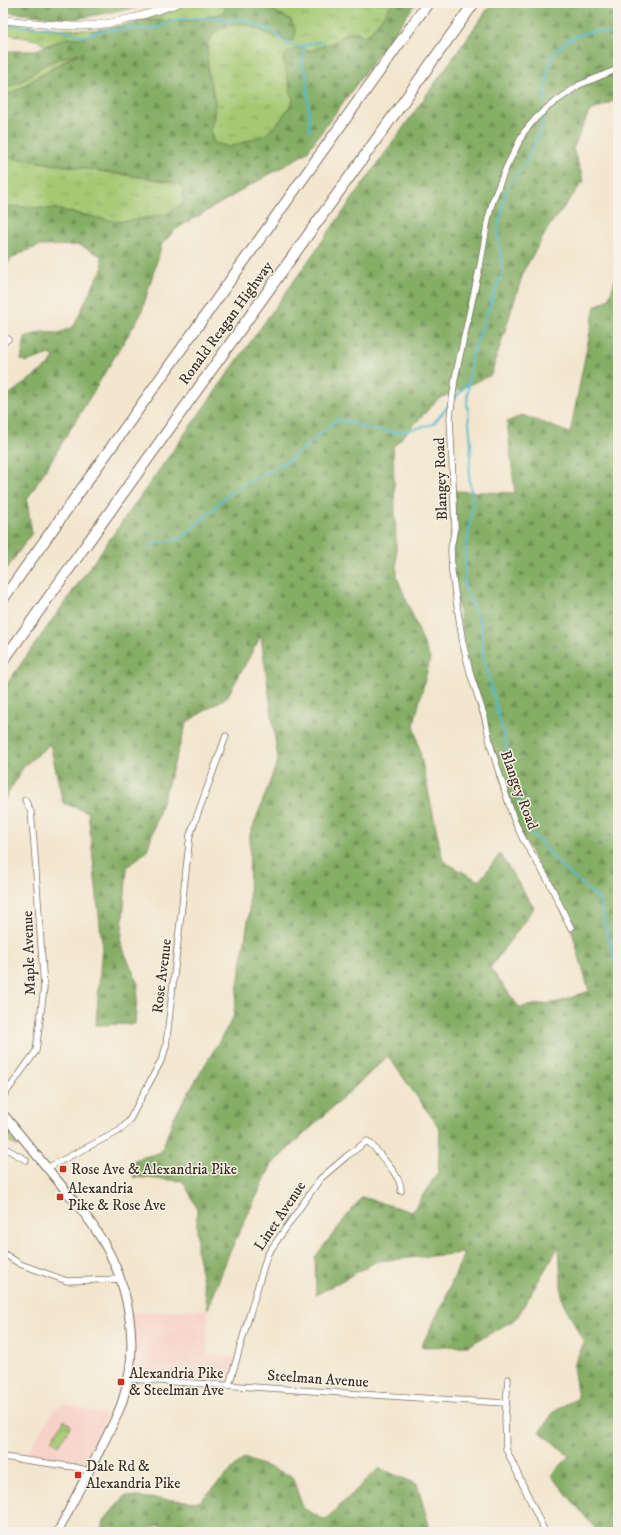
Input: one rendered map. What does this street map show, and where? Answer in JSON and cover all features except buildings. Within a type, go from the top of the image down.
[{"type":"highway","name":"Ronald Reagan Highway","points":[[3,599],[428,3]]},
{"type":"highway","name":"Ronald Reagan Highway","points":[[3,661],[474,3]]},
{"type":"main road","points":[[3,1114],[97,1231],[112,1258],[120,1279],[124,1292],[132,1336],[132,1355],[129,1379],[123,1400],[90,1471],[58,1532]]},
{"type":"street","points":[[3,20],[65,26],[96,26],[128,19],[179,3]]},
{"type":"street","name":"Blangey Road","points":[[571,928],[549,882],[523,839],[514,820],[491,747],[485,718],[470,676],[463,644],[452,573],[451,548],[455,527],[450,417],[455,378],[481,261],[488,219],[493,200],[509,162],[524,132],[548,106],[579,85],[618,69]]},
{"type":"street","name":"Rose Avenue","points":[[47,1168],[108,1138],[122,1129],[128,1121],[163,1057],[166,1046],[190,835],[205,790],[226,736]]},
{"type":"street","name":"Maple Avenue","points":[[3,1097],[36,1051],[44,988],[31,812],[25,800]]},
{"type":"street","name":"Linet Avenue","points":[[230,1385],[240,1343],[267,1255],[320,1179],[367,1141],[372,1145],[397,1178],[401,1185],[401,1191]]},
{"type":"street","points":[[3,1147],[26,1160]]},
{"type":"street","points":[[3,1253],[20,1264],[67,1281],[120,1279]]},
{"type":"street","name":"Steelman Avenue","points":[[129,1379],[427,1399],[506,1402]]},
{"type":"street","points":[[508,1379],[506,1402],[506,1449],[545,1532]]},
{"type":"street","points":[[3,1457],[74,1467],[90,1471]]},
{"type":"shaded area","points":[[208,1309],[207,1354],[236,1357],[229,1385],[129,1379],[129,1313]]},
{"type":"shaded area","points":[[64,1404],[107,1416],[84,1461],[69,1461],[26,1454],[55,1409]]},
{"type":"green space","points":[[3,3],[145,3],[135,8],[74,19],[3,12]]},
{"type":"green space","points":[[191,3],[228,3],[223,13],[191,21],[142,20]]},
{"type":"green space","points":[[228,3],[265,3],[275,12],[291,20],[296,33],[293,41],[277,38],[244,23],[228,26],[215,32],[207,43],[208,73],[215,101],[214,117],[210,130],[214,143],[229,147],[265,135],[280,121],[293,101],[283,59],[288,52],[297,48],[310,51],[333,43],[348,32],[358,32],[363,36],[369,34],[393,3],[416,3],[306,153],[176,229],[162,244],[141,314],[27,500],[32,533],[3,574],[3,399],[50,364],[54,357],[50,354],[26,362],[21,360],[25,337],[41,332],[59,333],[74,326],[103,267],[101,256],[80,245],[39,246],[19,254],[10,260],[3,272],[3,206],[56,209],[117,222],[163,216],[184,203],[182,186],[173,182],[6,157],[3,155],[3,97],[79,53],[47,63],[20,82],[3,89],[3,51],[33,51],[68,38],[85,38],[94,30],[142,20],[191,21],[223,13]]},
{"type":"green space","points":[[265,3],[388,3],[392,5],[369,34],[363,36],[348,32],[333,43],[310,51],[297,48],[290,86],[293,101],[280,121],[265,135],[229,147],[214,143],[210,130],[214,117],[215,101],[208,73],[207,43],[215,32],[228,26],[244,23],[277,38],[291,20],[275,12]]},
{"type":"green space","points":[[492,3],[618,3],[618,99],[589,112],[573,149],[584,181],[550,225],[524,270],[491,375],[438,399],[393,447],[397,577],[430,659],[414,724],[443,861],[479,881],[500,854],[534,908],[490,968],[519,1007],[559,1002],[589,991],[571,928],[514,820],[471,676],[452,573],[455,527],[454,491],[515,493],[507,422],[522,415],[570,433],[595,306],[609,299],[618,271],[618,1532],[598,1532],[551,1475],[570,1456],[540,1432],[555,1410],[578,1398],[573,1366],[584,1343],[562,1300],[559,1246],[516,1319],[468,1346],[421,1347],[444,1301],[464,1253],[377,1261],[316,1295],[315,1257],[362,1197],[412,1212],[438,1172],[440,1129],[388,1056],[272,1164],[228,1256],[208,1309],[197,1251],[197,1208],[183,1181],[133,1177],[134,1160],[161,1152],[174,1117],[233,1018],[249,914],[250,835],[278,760],[261,636],[227,697],[187,722],[147,851],[127,867],[121,944],[138,984],[135,1024],[96,1025],[102,944],[88,812],[63,803],[50,744],[24,766],[3,802],[3,689]]},
{"type":"green space","points":[[3,23],[63,29],[94,30],[85,38],[68,38],[45,46],[37,40],[3,33]]},
{"type":"green space","points":[[81,51],[3,97],[3,89],[20,82],[47,63]]},
{"type":"green space","points":[[3,155],[6,157],[173,182],[182,186],[184,204],[163,216],[117,222],[56,209],[3,206]]},
{"type":"green space","points":[[3,1128],[18,1147],[3,1138]]},
{"type":"green space","points":[[64,1420],[71,1425],[59,1445],[52,1440]]},
{"type":"green space","points":[[244,1458],[292,1476],[303,1508],[325,1520],[379,1468],[417,1484],[431,1532],[170,1532],[160,1525],[140,1532],[100,1532],[105,1519],[125,1496],[199,1502]]},
{"type":"waterway","points":[[3,25],[51,28],[83,36],[100,31],[134,28],[151,30],[178,19],[217,17],[228,20],[243,19],[271,31],[289,45],[304,46],[315,42],[325,43]]},
{"type":"waterway","points":[[544,103],[547,78],[553,55],[559,48],[575,37],[593,32],[611,34],[618,39]]},
{"type":"waterway","points":[[304,46],[302,66],[307,77],[310,131]]},
{"type":"waterway","points":[[543,118],[542,127],[527,160],[507,189],[498,229],[503,270],[471,357],[467,402],[471,443],[469,478],[473,503],[466,550],[464,586],[481,623],[483,654],[521,803],[533,834],[564,869],[599,899],[618,976]]},
{"type":"waterway","points":[[454,399],[468,383]]},
{"type":"waterway","points":[[149,545],[182,538],[232,491],[289,460],[338,419],[369,429],[398,433],[433,424],[450,404]]},
{"type":"place","name":"Rose Ave & Alexandria Pike","points":[[63,1169]]},
{"type":"place","name":"Alexandria Pike & Rose Ave","points":[[60,1197]]},
{"type":"place","name":"Alexandria Pike & Steelman Ave","points":[[121,1382]]},
{"type":"place","name":"Dale Rd & Alexandria Pike","points":[[78,1475]]}]
